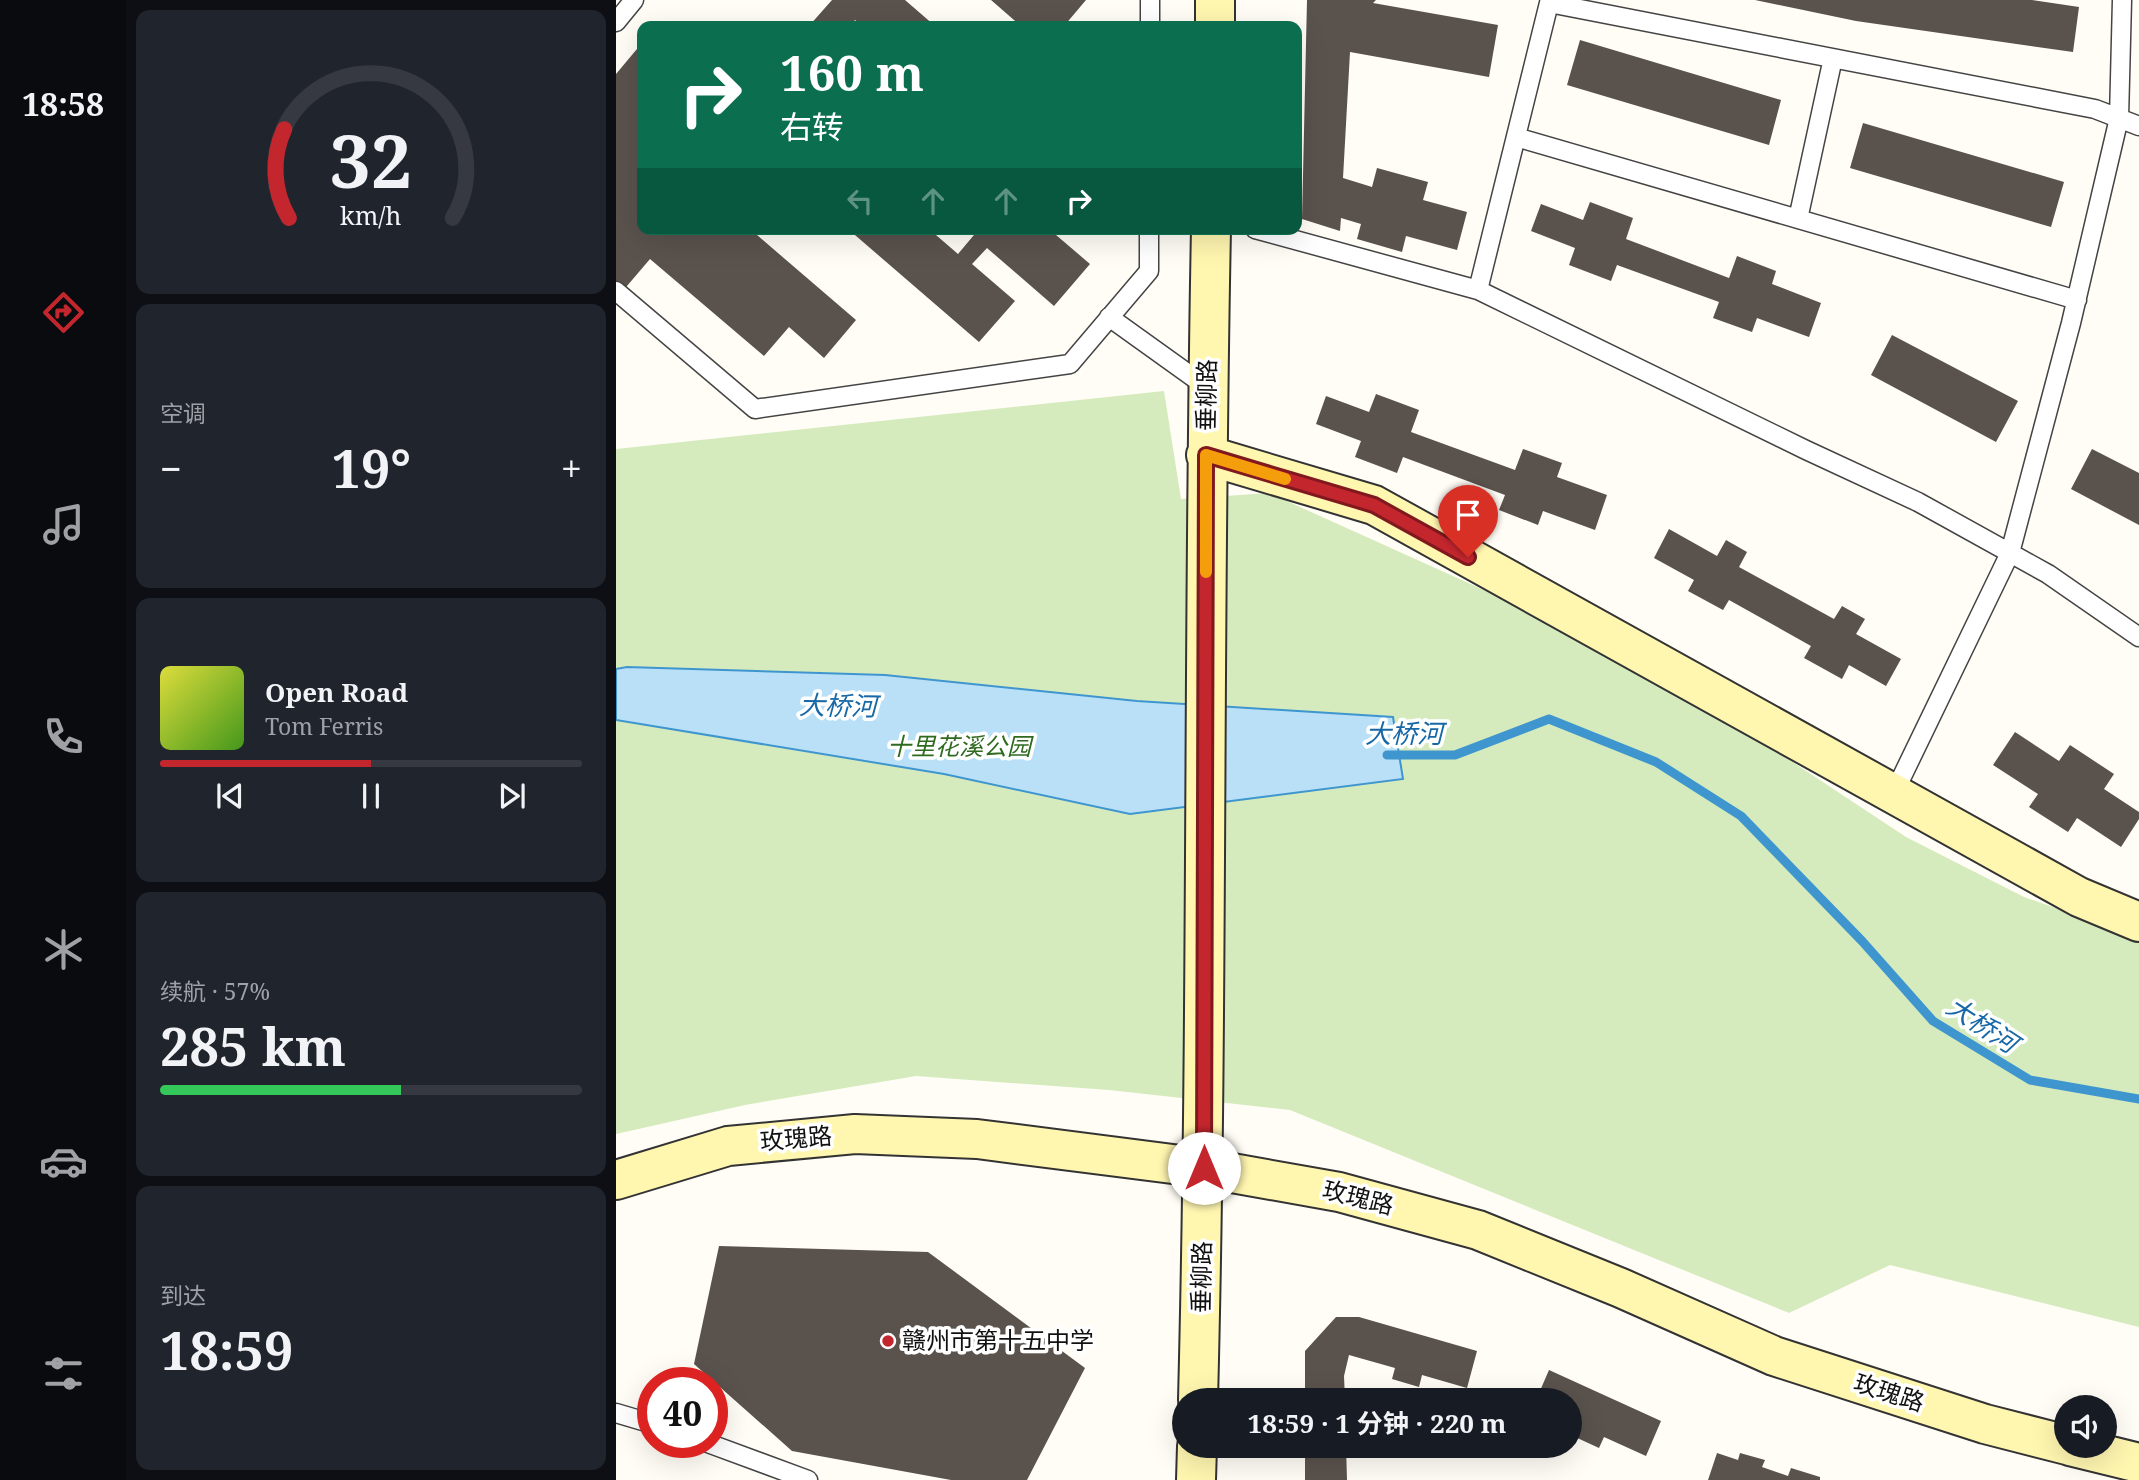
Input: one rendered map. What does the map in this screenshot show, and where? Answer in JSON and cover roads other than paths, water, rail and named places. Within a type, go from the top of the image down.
[{"type":"street","points":[[1215,0],[1215,21]]},
{"type":"street","name":"垂柳路","points":[[1198,1388],[1204,1168],[1206,455],[1211,235]]},
{"type":"street","points":[[1206,455],[1374,505],[2079,897],[2139,922]]},
{"type":"street","name":"玫瑰路","points":[[616,1180],[728,1146],[855,1134],[977,1139],[1204,1168],[1339,1192],[1478,1230],[1621,1288],[1774,1356],[1984,1424],[2054,1442]]},
{"type":"street","name":"玫瑰路","points":[[2117,1457],[2139,1463]]},
{"type":"street","points":[[1196,1480],[1197,1458]]},
{"type":"lane","points":[[616,22],[634,0]]},
{"type":"lane","points":[[1150,0],[1150,21]]},
{"type":"lane","points":[[1894,793],[2010,553],[2077,300],[2119,118],[2122,0]]},
{"type":"lane","points":[[1478,290],[1549,3],[2095,109],[2139,126]]},
{"type":"lane","points":[[1798,219],[1833,58]]},
{"type":"lane","points":[[1516,137],[2077,300]]},
{"type":"lane","points":[[616,290],[755,409],[1070,364],[1149,271],[1149,235]]},
{"type":"lane","points":[[1277,235],[1478,290],[1918,502],[2048,574],[2139,637]]},
{"type":"lane","points":[[1109,317],[1208,388]]},
{"type":"lane","points":[[616,1413],[637,1419]]},
{"type":"lane","points":[[728,1450],[808,1480]]},
{"type":"water","points":[[627,667],[885,675],[1137,701],[1393,717],[1403,779],[1130,814],[944,774],[616,720],[616,669]]},
{"type":"waterway","name":"大桥河","points":[[1387,755],[1455,755],[1549,719],[1656,762],[1741,816],[1862,941],[1933,1021],[2030,1080],[2139,1099]]},
{"type":"place","name":"赣州市第十五中学","points":[[888,1341]]},
{"type":"park label","name":"十里花溪公园","points":[[959,747]]}]
